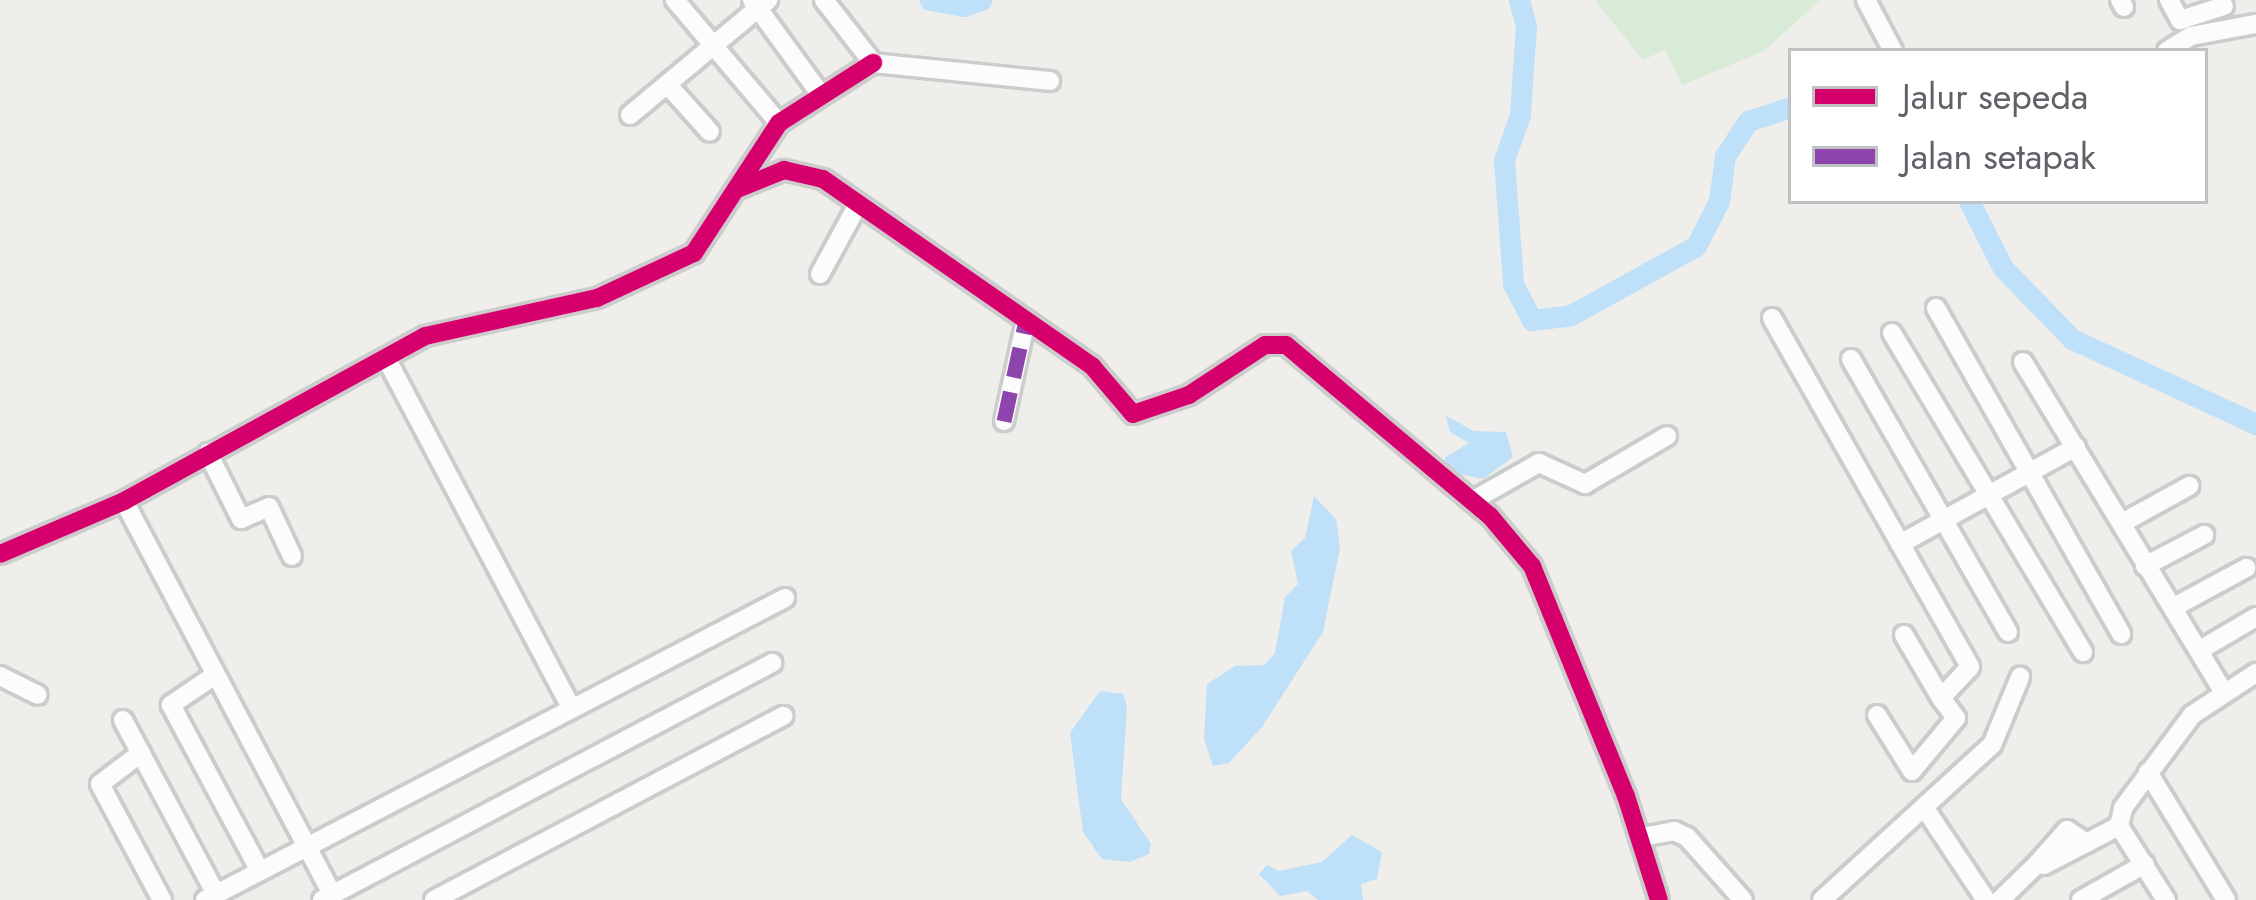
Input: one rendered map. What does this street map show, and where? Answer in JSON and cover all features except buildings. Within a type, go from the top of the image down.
[{"type":"street","points":[[675,0],[779,124]]},
{"type":"street","points":[[824,0],[873,63]]},
{"type":"street","points":[[1866,0],[1891,48]]},
{"type":"street","points":[[2169,0],[2180,20],[2225,8]]},
{"type":"street","points":[[631,115],[759,3],[821,95]]},
{"type":"street","points":[[2172,48],[2191,35],[2256,24]]},
{"type":"street","points":[[0,554],[124,501],[446,328],[563,308],[628,286],[703,245],[779,124],[873,63],[1050,82]]},
{"type":"street","points":[[667,84],[710,132]]},
{"type":"street","points":[[740,188],[773,171],[801,170],[1092,366],[1135,414],[1190,395],[1265,345],[1286,345],[1472,501],[1509,536],[1544,587],[1641,838],[1659,900]]},
{"type":"street","points":[[820,274],[857,206]]},
{"type":"street","points":[[1936,308],[2121,634]]},
{"type":"street","points":[[1772,318],[1970,668],[1942,698]]},
{"type":"street","points":[[1004,421],[1025,325]]},
{"type":"street","points":[[1892,333],[1993,492],[2084,652]]},
{"type":"street","points":[[386,358],[572,709]]},
{"type":"street","points":[[1851,359],[2008,632]]},
{"type":"street","points":[[2023,362],[2145,566],[2176,606],[2224,692]]},
{"type":"street","points":[[1472,501],[1539,463],[1585,484],[1667,436]]},
{"type":"street","points":[[1900,544],[2076,447]]},
{"type":"street","points":[[208,453],[241,519],[269,507],[292,556]]},
{"type":"street","points":[[2122,523],[2189,486]]},
{"type":"street","points":[[124,501],[212,677],[306,847],[340,895],[772,663]]},
{"type":"street","points":[[2145,566],[2204,535]]},
{"type":"street","points":[[2176,606],[2246,568]]},
{"type":"street","points":[[123,720],[210,897],[785,598]]},
{"type":"street","points":[[2200,650],[2256,617]]},
{"type":"street","points":[[1877,715],[1912,771],[1956,718],[1904,635]]},
{"type":"street","points":[[2000,900],[2038,863],[2119,826],[2148,772],[2183,724],[2256,673]]},
{"type":"street","points":[[0,676],[38,695]]},
{"type":"street","points":[[212,677],[171,705],[260,872]]},
{"type":"street","points":[[1822,900],[1999,736],[2020,677]]},
{"type":"street","points":[[434,900],[469,892],[783,716]]},
{"type":"street","points":[[141,753],[100,784],[162,900]]},
{"type":"street","points":[[2148,772],[2226,900]]},
{"type":"street","points":[[1924,807],[1986,900]]},
{"type":"street","points":[[2119,826],[2166,900]]},
{"type":"street","points":[[1641,838],[1674,831],[1688,837],[1743,900]]},
{"type":"street","points":[[2081,900],[2145,864]]},
{"type":"green space","points":[[1595,0],[1820,0],[1764,51],[1682,85],[1665,50],[1643,60]]},
{"type":"water","points":[[1446,416],[1474,431],[1506,432],[1513,457],[1483,479],[1450,472],[1444,458],[1469,443],[1450,432]]},
{"type":"water","points":[[1314,496],[1336,519],[1340,548],[1323,632],[1262,727],[1229,763],[1213,766],[1204,739],[1207,684],[1235,666],[1264,665],[1275,653],[1285,597],[1298,584],[1291,551],[1305,538]]},
{"type":"water","points":[[1100,691],[1123,694],[1127,707],[1121,799],[1151,844],[1149,854],[1130,862],[1102,859],[1083,832],[1070,733]]},
{"type":"water","points":[[1352,835],[1382,852],[1377,879],[1361,884],[1363,900],[1318,900],[1307,891],[1280,896],[1259,874],[1267,865],[1279,871],[1322,862]]},
{"type":"waterway","points":[[930,0],[963,6],[981,0]]},
{"type":"waterway","points":[[1519,0],[1526,26],[1520,115],[1504,160],[1513,284],[1532,320],[1571,315],[1696,246],[1719,201],[1725,156],[1748,121],[1788,108]]},
{"type":"waterway","points":[[1971,204],[2003,268],[2072,339],[2256,424]]},
{"type":"marked path","points":[[1004,421],[1025,325]]},
{"type":"cycle path","points":[[0,554],[124,501],[425,336],[597,298],[694,253],[779,123],[873,63]]},
{"type":"cycle path","points":[[740,188],[784,170],[823,179],[1092,366],[1133,414],[1189,395],[1265,345],[1286,345],[1490,516],[1532,566],[1626,796],[1659,900]]}]
